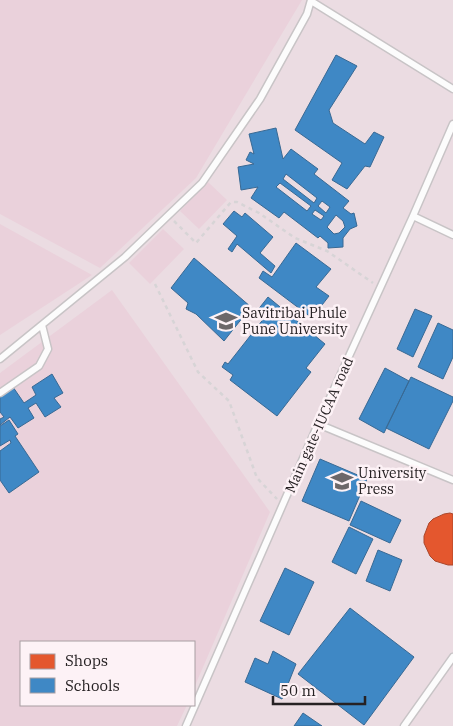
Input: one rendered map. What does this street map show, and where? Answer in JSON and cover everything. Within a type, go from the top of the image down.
[{"type":"lane","points":[[0,359],[125,256],[202,183],[260,99],[306,14],[311,1],[453,89]]},
{"type":"lane","name":"Main gate-IUCAA road","points":[[195,706],[318,424],[453,124]]},
{"type":"lane","points":[[413,216],[453,235]]},
{"type":"lane","points":[[0,393],[40,366],[48,349],[42,325]]},
{"type":"lane","points":[[318,424],[453,480]]},
{"type":"lane","points":[[404,726],[453,657]]},
{"type":"lane","name":"Main gate-IUCAA road","points":[[186,726],[195,706]]},
{"type":"path","points":[[168,216],[196,243],[231,202],[237,202],[259,213],[295,238],[327,251],[380,288]]},
{"type":"path","points":[[155,284],[198,372],[229,401],[257,478],[283,506]]},
{"type":"shaded area","name":"Savitribai Phule Pune University","points":[[0,0],[453,0],[453,726],[0,726]]},
{"type":"shaded area","points":[[0,0],[302,0],[196,178],[100,268],[0,214]]},
{"type":"shaded area","points":[[208,182],[227,200],[199,229],[180,211]]},
{"type":"shaded area","points":[[0,224],[92,275],[0,335]]},
{"type":"shaded area","points":[[163,229],[184,249],[150,284],[129,263]]},
{"type":"shaded area","points":[[112,290],[270,512],[195,686],[195,641],[20,641],[20,706],[187,706],[177,726],[0,726],[0,373]]},
{"type":"building: Shops","points":[[450,513],[453,514],[453,565],[435,561],[430,556],[424,543],[424,536],[429,523],[433,519]]},
{"type":"building: Schools","points":[[336,55],[357,66],[329,110],[333,123],[365,144],[374,132],[384,137],[370,167],[365,166],[347,189],[332,180],[342,163],[295,130]]},
{"type":"building: Schools","points":[[276,128],[283,159],[291,149],[318,169],[314,174],[349,201],[343,208],[351,214],[354,213],[357,226],[350,229],[343,238],[343,247],[328,248],[328,243],[320,236],[318,238],[284,212],[279,218],[251,198],[258,187],[241,190],[238,167],[254,164],[246,160],[250,152],[254,154],[249,134]],"holes":[[[286,174],[317,198],[314,203],[283,179]],[[280,183],[311,206],[307,211],[276,187]],[[322,201],[330,207],[326,213],[318,206]],[[315,210],[324,216],[321,220],[312,214]],[[336,215],[343,221],[345,227],[339,233],[334,234],[327,227]]]},
{"type":"building: Schools","points":[[234,211],[242,217],[245,213],[273,237],[260,253],[275,266],[271,273],[237,244],[232,252],[228,249],[237,236],[223,224]]},
{"type":"building: Schools","points":[[296,243],[331,269],[316,287],[329,296],[312,318],[259,278],[263,271],[272,277]]},
{"type":"building: Schools","points":[[194,258],[251,307],[224,341],[196,314],[186,309],[188,303],[171,288]]},
{"type":"building: Schools","points":[[268,297],[325,344],[306,368],[311,372],[277,416],[230,380],[233,375],[222,367],[225,362],[228,364],[265,317],[257,311]]},
{"type":"building: Schools","points":[[415,309],[432,316],[413,357],[397,349]]},
{"type":"building: Schools","points":[[438,323],[453,330],[453,357],[443,379],[418,367]]},
{"type":"building: Schools","points":[[385,368],[409,381],[384,433],[359,419]]},
{"type":"building: Schools","points":[[52,374],[63,393],[54,398],[61,407],[45,417],[36,403],[28,408],[34,418],[18,428],[10,417],[0,425],[0,419],[4,417],[0,412],[0,396],[13,387],[24,403],[36,395],[32,387]]},
{"type":"building: Schools","points":[[411,377],[453,397],[453,401],[429,449],[386,428]]},
{"type":"building: Schools","points":[[9,420],[18,434],[15,436],[39,472],[9,493],[0,480],[0,451],[11,443],[10,440],[0,446],[0,426]]},
{"type":"building: Schools","points":[[320,459],[367,479],[349,521],[302,501]]},
{"type":"building: Schools","points":[[361,501],[401,520],[390,543],[350,525]]},
{"type":"building: Schools","points":[[349,527],[373,539],[356,574],[332,562]]},
{"type":"building: Schools","points":[[378,550],[402,560],[390,591],[366,581]]},
{"type":"building: Schools","points":[[285,568],[314,582],[289,635],[260,621]]},
{"type":"building: Schools","points":[[350,608],[414,657],[364,725],[298,674]]},
{"type":"building: Schools","points":[[273,651],[296,664],[282,699],[245,682],[255,658],[268,664]]},
{"type":"building: Schools","points":[[303,713],[322,726],[294,726]]},
{"type":"place","name":"Savitribai Phule Pune University","points":[[226,321]]},
{"type":"place","name":"University Press","points":[[342,481]]}]
